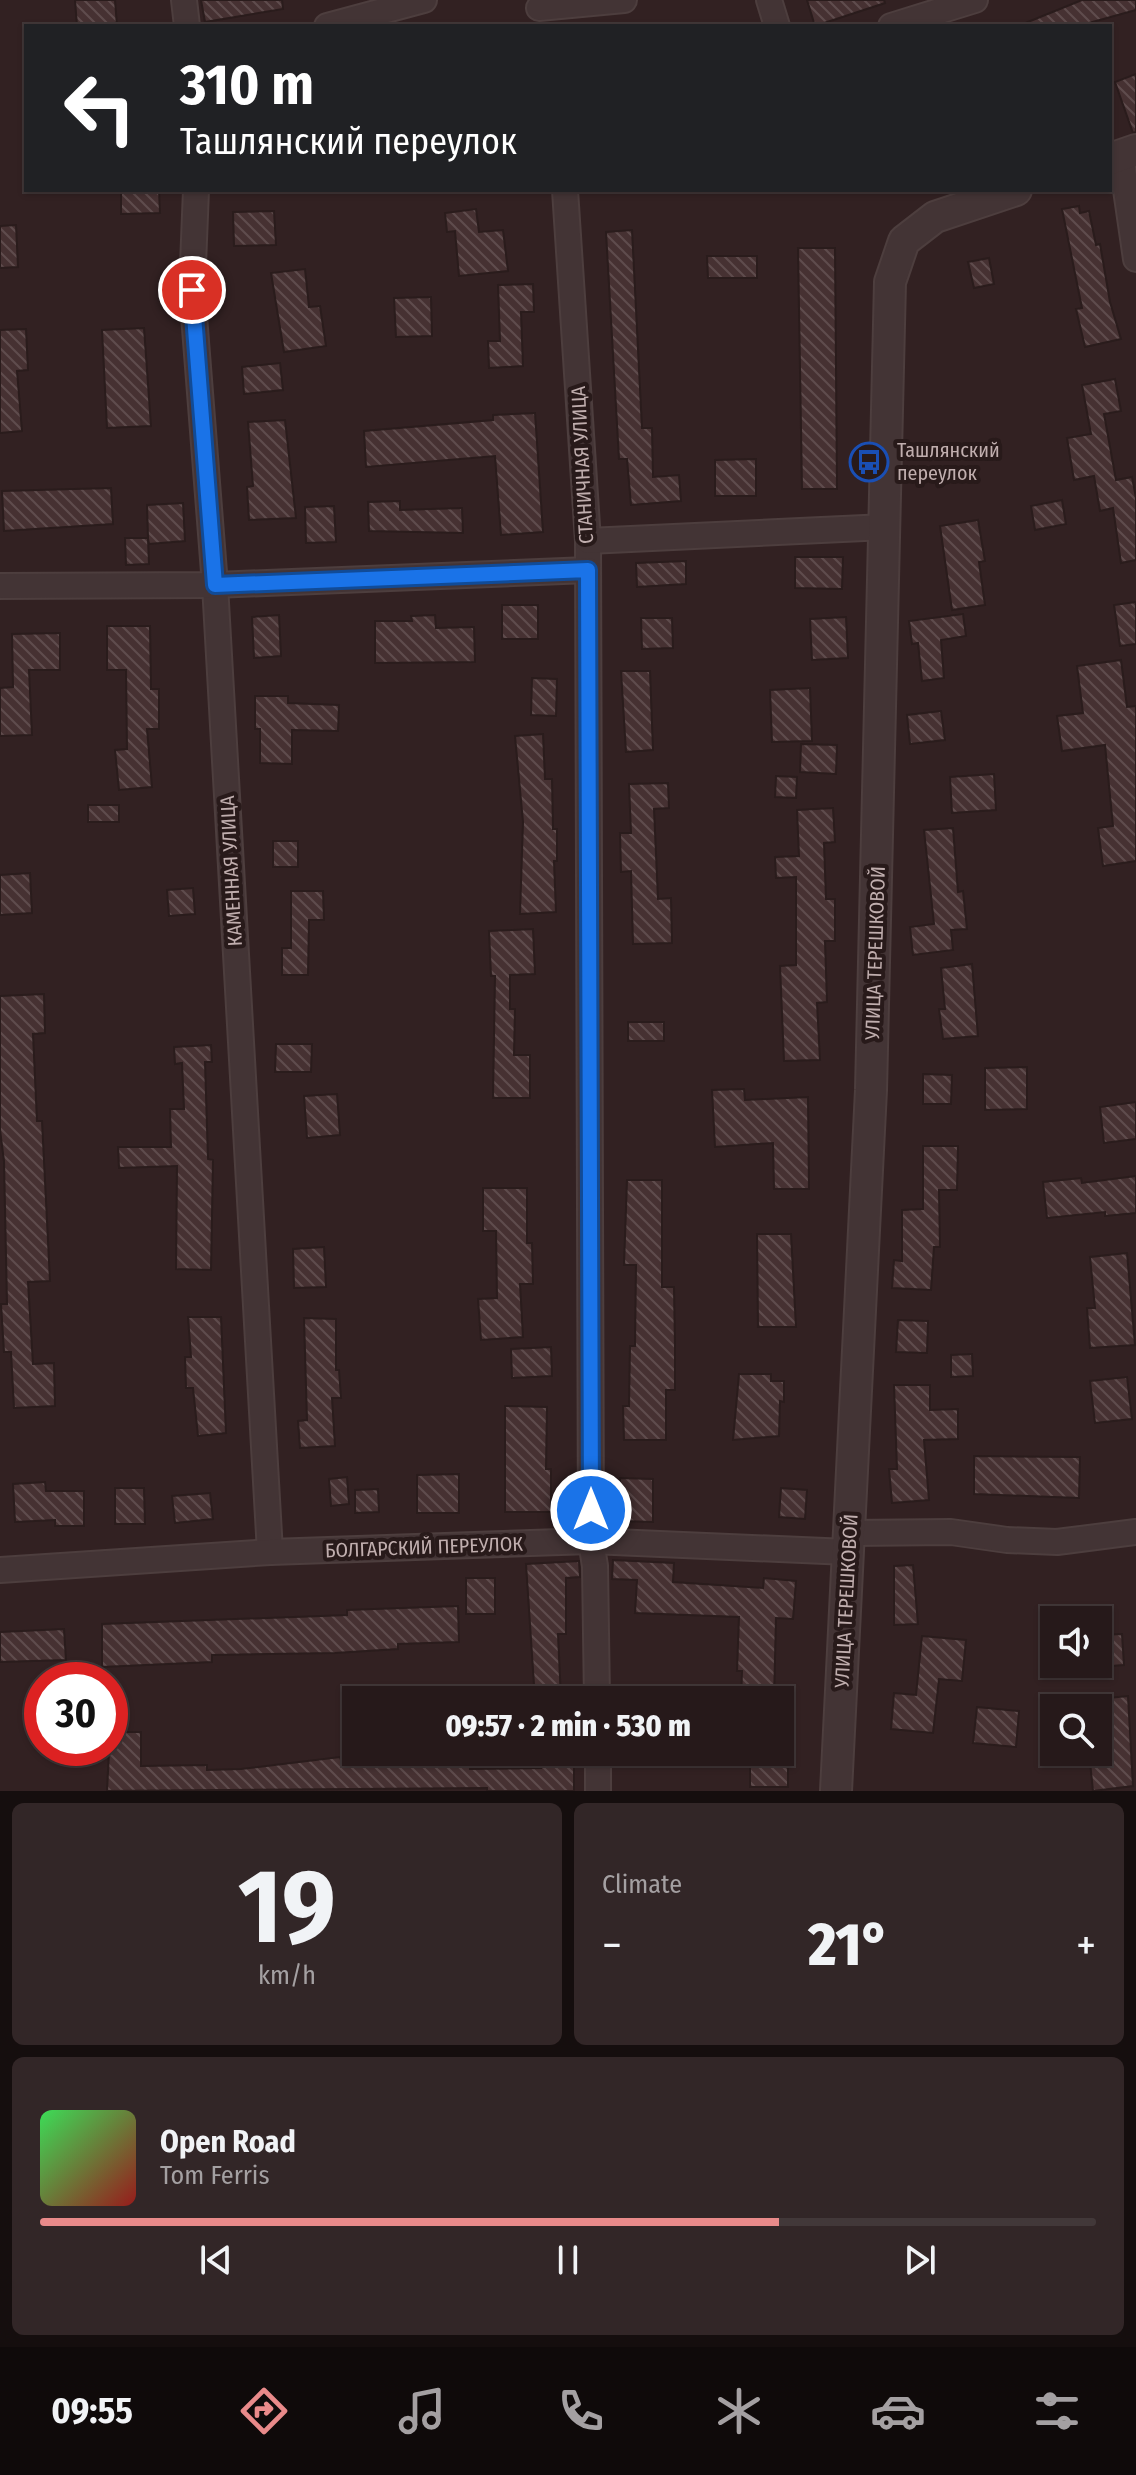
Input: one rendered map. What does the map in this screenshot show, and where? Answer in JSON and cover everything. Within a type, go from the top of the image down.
[{"type":"street","points":[[184,0],[187,24]]},
{"type":"street","points":[[334,24],[424,0]]},
{"type":"street","points":[[540,11],[624,0]]},
{"type":"street","points":[[769,0],[776,24]]},
{"type":"street","points":[[897,24],[975,0]]},
{"type":"street","points":[[1122,155],[1136,259]]},
{"type":"street","name":"КАМЕННАЯ УЛИЦА","points":[[196,192],[192,290],[215,585],[270,1552]]},
{"type":"street","name":"СТАНИЧНАЯ УЛИЦА","points":[[565,192],[588,541],[591,1541],[595,1566],[597,1686]]},
{"type":"street","name":"УЛИЦА ТЕРЕШКОВОЙ","points":[[836,1791],[871,1090],[890,282],[904,241],[935,217],[1010,192]]},
{"type":"street","points":[[588,541],[886,527]]},
{"type":"street","points":[[0,586],[215,585],[588,570]]},
{"type":"street","name":"БОЛГАРСКИЙ ПЕРЕУЛОК","points":[[0,1570],[270,1552],[591,1541],[849,1543],[951,1532],[1007,1540],[1057,1542],[1136,1532]]},
{"type":"street","points":[[598,1766],[598,1791]]},
{"type":"building","points":[[75,0],[115,0],[117,24],[77,24]]},
{"type":"building","points":[[201,0],[282,0],[283,9],[205,22]]},
{"type":"building","points":[[807,0],[884,0],[885,3],[821,24],[814,24]]},
{"type":"building","points":[[1082,0],[1136,0],[1136,10],[1085,24],[1023,24]]},
{"type":"building","points":[[1136,74],[1136,132],[1133,133],[1115,82]]},
{"type":"building","points":[[121,192],[159,192],[160,213],[121,214]]},
{"type":"building","points":[[1079,206],[1080,213],[1089,211],[1096,245],[1100,244],[1110,302],[1121,339],[1085,347],[1076,309],[1082,308],[1062,209]]},
{"type":"building","points":[[476,209],[479,232],[503,230],[508,271],[459,276],[455,231],[447,232],[445,213]]},
{"type":"building","points":[[274,211],[276,245],[234,246],[233,212]]},
{"type":"building","points":[[16,225],[18,267],[0,268],[0,226]]},
{"type":"building","points":[[632,230],[642,428],[652,428],[653,477],[679,475],[681,501],[631,505],[627,459],[619,459],[606,232]]},
{"type":"building","points":[[798,248],[835,248],[837,489],[802,489]]},
{"type":"building","points":[[707,256],[757,256],[757,278],[708,278]]},
{"type":"building","points":[[989,258],[994,284],[974,288],[968,262]]},
{"type":"building","points":[[305,269],[309,307],[320,306],[326,346],[284,352],[271,273]]},
{"type":"building","points":[[533,284],[534,312],[521,312],[523,366],[489,368],[488,341],[500,341],[498,285]]},
{"type":"building","points":[[431,297],[432,336],[396,337],[394,298]]},
{"type":"building","points":[[144,328],[151,426],[107,428],[102,330]]},
{"type":"building","points":[[26,329],[28,370],[17,371],[22,431],[0,433],[0,330]]},
{"type":"building","points":[[280,363],[283,390],[244,394],[242,367]]},
{"type":"building","points":[[1115,379],[1121,411],[1104,414],[1116,480],[1132,477],[1136,498],[1136,560],[1121,563],[1113,508],[1100,511],[1094,476],[1074,480],[1067,438],[1091,434],[1082,385]]},
{"type":"building","points":[[535,413],[543,532],[501,535],[495,456],[366,467],[364,431],[493,420],[493,415]]},
{"type":"building","points":[[285,420],[296,518],[249,520],[247,487],[253,486],[248,422]]},
{"type":"building","points":[[756,459],[756,496],[715,496],[715,460]]},
{"type":"building","points":[[111,488],[113,524],[4,531],[2,491]]},
{"type":"building","points":[[1062,500],[1066,524],[1035,530],[1031,506]]},
{"type":"building","points":[[400,501],[400,510],[462,508],[463,533],[369,531],[368,502]]},
{"type":"building","points":[[183,503],[185,541],[149,544],[148,539],[149,564],[126,565],[125,538],[148,538],[147,505]]},
{"type":"building","points":[[334,506],[336,542],[306,543],[305,507]]},
{"type":"building","points":[[978,520],[985,561],[979,562],[985,605],[952,610],[940,526]]},
{"type":"building","points":[[795,557],[843,557],[842,589],[795,588]]},
{"type":"building","points":[[686,561],[686,584],[637,587],[636,563]]},
{"type":"building","points":[[1136,602],[1136,644],[1120,646],[1114,605]]},
{"type":"building","points":[[502,605],[538,605],[538,639],[502,639]]},
{"type":"building","points":[[963,614],[966,636],[941,640],[944,678],[922,681],[918,643],[912,644],[909,621]]},
{"type":"building","points":[[279,615],[281,656],[254,658],[252,617]]},
{"type":"building","points":[[435,615],[436,628],[474,627],[475,662],[375,663],[375,621],[412,621],[411,616]]},
{"type":"building","points":[[846,617],[848,658],[812,660],[810,619]]},
{"type":"building","points":[[641,618],[672,618],[673,648],[642,649]]},
{"type":"building","points":[[107,626],[150,626],[151,689],[159,689],[159,729],[147,729],[152,787],[119,790],[115,750],[127,749],[126,670],[107,670]]},
{"type":"building","points":[[60,633],[60,670],[29,670],[32,735],[0,736],[0,688],[13,687],[12,634]]},
{"type":"building","points":[[1121,660],[1127,707],[1136,706],[1136,861],[1103,866],[1098,828],[1113,826],[1105,745],[1062,751],[1057,716],[1083,713],[1077,666]]},
{"type":"building","points":[[621,671],[650,671],[653,750],[626,752]]},
{"type":"building","points":[[532,678],[557,679],[556,716],[531,715]]},
{"type":"building","points":[[810,688],[812,741],[772,742],[770,690]]},
{"type":"building","points":[[255,696],[288,696],[288,703],[339,705],[338,731],[292,730],[292,764],[260,763],[260,729],[255,729]]},
{"type":"building","points":[[941,711],[945,740],[910,744],[907,715]]},
{"type":"building","points":[[543,734],[545,779],[552,779],[553,829],[557,829],[557,861],[554,861],[556,912],[520,914],[523,822],[515,736]]},
{"type":"building","points":[[801,744],[837,745],[836,774],[800,772]]},
{"type":"building","points":[[994,774],[996,810],[952,813],[950,777]]},
{"type":"building","points":[[776,776],[797,777],[796,798],[775,797]]},
{"type":"building","points":[[668,783],[669,808],[654,809],[658,899],[671,898],[672,943],[633,944],[631,871],[621,872],[620,833],[631,833],[629,784]]},
{"type":"building","points":[[88,805],[119,805],[119,822],[88,822]]},
{"type":"building","points":[[833,808],[835,842],[824,843],[826,899],[835,899],[835,941],[825,941],[827,1002],[817,1003],[820,1060],[784,1061],[780,966],[796,965],[796,877],[776,878],[775,857],[799,856],[797,810]]},
{"type":"building","points":[[953,828],[958,892],[963,891],[967,929],[951,930],[953,950],[913,955],[910,927],[934,924],[924,830]]},
{"type":"building","points":[[273,841],[298,841],[298,867],[273,867]]},
{"type":"building","points":[[30,873],[32,913],[0,915],[0,875]]},
{"type":"building","points":[[193,888],[195,914],[169,916],[167,890]]},
{"type":"building","points":[[291,891],[323,891],[324,920],[309,920],[308,975],[282,975],[282,948],[291,948]]},
{"type":"building","points":[[533,929],[535,974],[510,975],[510,1009],[515,1009],[514,1055],[530,1055],[530,1098],[493,1098],[495,976],[491,976],[489,931]]},
{"type":"building","points":[[972,964],[978,1036],[943,1039],[939,1009],[945,1009],[941,968]]},
{"type":"building","points":[[44,994],[45,1033],[33,1034],[37,1121],[42,1121],[50,1281],[28,1282],[33,1364],[54,1363],[55,1406],[14,1408],[11,1352],[4,1352],[1,1304],[7,1304],[4,1161],[0,1130],[0,996]]},
{"type":"building","points":[[628,1022],[664,1022],[664,1041],[628,1041]]},
{"type":"building","points":[[276,1044],[312,1044],[311,1072],[275,1072]]},
{"type":"building","points":[[211,1045],[212,1062],[205,1062],[208,1159],[213,1160],[211,1270],[176,1269],[177,1166],[119,1168],[118,1147],[171,1147],[170,1109],[184,1109],[182,1063],[175,1064],[174,1047]]},
{"type":"building","points":[[1027,1067],[1027,1109],[985,1110],[985,1068]]},
{"type":"building","points":[[923,1074],[952,1075],[951,1104],[923,1104]]},
{"type":"building","points":[[744,1089],[745,1100],[808,1097],[809,1189],[774,1189],[773,1143],[715,1147],[712,1090]]},
{"type":"building","points":[[337,1094],[340,1135],[307,1138],[304,1096]]},
{"type":"building","points":[[1136,1102],[1136,1139],[1104,1143],[1100,1107]]},
{"type":"building","points":[[923,1146],[958,1146],[957,1190],[939,1190],[940,1247],[934,1247],[931,1290],[892,1288],[894,1260],[902,1261],[902,1210],[923,1209]]},
{"type":"building","points":[[1136,1176],[1136,1213],[1105,1216],[1105,1212],[1047,1218],[1043,1182],[1081,1178],[1082,1183]]},
{"type":"building","points":[[627,1180],[662,1180],[662,1287],[674,1287],[675,1346],[675,1390],[666,1390],[666,1440],[624,1440],[623,1406],[629,1406],[630,1346],[635,1346],[636,1265],[624,1265]]},
{"type":"building","points":[[483,1188],[527,1188],[527,1243],[532,1243],[533,1284],[520,1284],[523,1337],[481,1340],[478,1299],[497,1298],[496,1231],[483,1231]]},
{"type":"building","points":[[757,1234],[791,1234],[796,1327],[758,1327]]},
{"type":"building","points":[[324,1247],[326,1287],[294,1288],[293,1249]]},
{"type":"building","points":[[1127,1253],[1135,1345],[1090,1348],[1087,1308],[1095,1308],[1090,1257]]},
{"type":"building","points":[[188,1317],[221,1317],[226,1433],[198,1436],[193,1388],[186,1388],[185,1357],[191,1357]]},
{"type":"building","points":[[304,1318],[336,1319],[336,1370],[339,1370],[341,1398],[332,1398],[335,1446],[300,1448],[298,1421],[307,1420]]},
{"type":"building","points":[[898,1320],[928,1321],[927,1353],[896,1352]]},
{"type":"building","points":[[551,1347],[552,1376],[512,1378],[511,1349]]},
{"type":"building","points":[[972,1354],[973,1376],[951,1377],[951,1355]]},
{"type":"building","points":[[739,1374],[771,1374],[771,1381],[784,1381],[779,1436],[733,1440]]},
{"type":"building","points":[[1127,1377],[1132,1419],[1095,1423],[1090,1381]]},
{"type":"building","points":[[894,1385],[930,1385],[930,1410],[958,1409],[958,1439],[924,1440],[929,1500],[892,1503],[889,1469],[897,1469]]},
{"type":"building","points":[[505,1406],[547,1407],[546,1469],[551,1469],[551,1512],[505,1512]]},
{"type":"building","points":[[974,1456],[1080,1457],[1079,1498],[974,1494]]},
{"type":"building","points":[[459,1474],[459,1513],[417,1513],[417,1475]]},
{"type":"building","points":[[347,1477],[349,1504],[331,1506],[329,1479]]},
{"type":"building","points":[[620,1478],[653,1479],[653,1522],[620,1521]]},
{"type":"building","points":[[45,1482],[46,1491],[84,1491],[84,1526],[55,1526],[55,1520],[15,1522],[13,1484]]},
{"type":"building","points":[[115,1488],[144,1488],[145,1524],[115,1524]]},
{"type":"building","points":[[781,1488],[807,1490],[805,1519],[779,1517]]},
{"type":"building","points":[[378,1489],[379,1512],[355,1513],[355,1490]]},
{"type":"building","points":[[210,1493],[213,1519],[175,1523],[172,1496]]},
{"type":"building","points":[[613,1560],[674,1563],[673,1582],[763,1588],[764,1578],[796,1581],[793,1619],[776,1618],[774,1686],[741,1686],[742,1671],[737,1671],[739,1617],[635,1613],[637,1580],[612,1579]]},
{"type":"building","points":[[579,1561],[580,1577],[566,1578],[566,1634],[558,1634],[560,1686],[534,1686],[526,1564]]},
{"type":"building","points":[[913,1565],[918,1624],[894,1625],[894,1566]]},
{"type":"building","points":[[466,1578],[495,1578],[495,1614],[466,1614]]},
{"type":"building","points":[[458,1606],[459,1642],[398,1644],[398,1649],[335,1653],[212,1655],[212,1662],[128,1666],[128,1662],[102,1662],[102,1624],[347,1615],[347,1610]]},
{"type":"building","points":[[64,1629],[66,1660],[0,1662],[0,1632]]},
{"type":"building","points":[[1112,1634],[1122,1634],[1124,1665],[1112,1666]]},
{"type":"building","points":[[922,1636],[966,1640],[962,1681],[939,1679],[933,1733],[891,1729],[894,1693],[916,1695]]},
{"type":"building","points":[[1128,1696],[1133,1786],[1093,1791],[1090,1766],[1112,1766],[1112,1698]]},
{"type":"building","points":[[977,1707],[1019,1711],[1016,1747],[973,1743]]},
{"type":"building","points":[[128,1732],[141,1732],[141,1766],[207,1765],[207,1770],[241,1769],[340,1757],[342,1766],[470,1766],[470,1769],[574,1766],[574,1791],[487,1791],[487,1788],[107,1791],[108,1766],[128,1766]]},
{"type":"building","points":[[750,1766],[788,1766],[788,1787],[750,1787]]},
{"type":"place","name":"Ташлянский переулок","points":[[869,462]]},
{"type":"route","points":[[192,290],[215,585],[588,570],[591,1510]]}]
